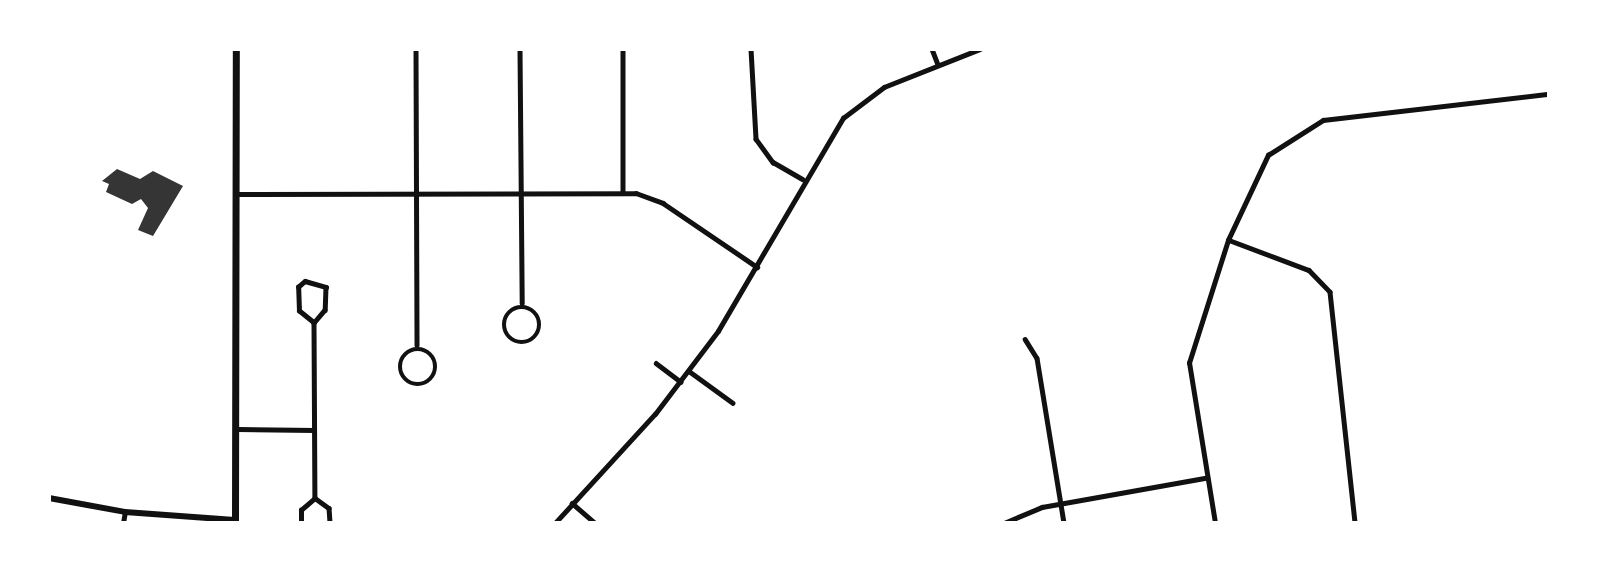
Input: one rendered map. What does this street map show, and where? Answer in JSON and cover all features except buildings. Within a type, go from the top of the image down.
[{"type":"main road","points":[[235,521],[238,429],[236,49]]},
{"type":"street","points":[[416,49],[417,345]]},
{"type":"street","points":[[520,49],[522,303],[535,314],[535,337],[528,345],[508,337],[509,314],[522,303]]},
{"type":"street","points":[[623,49],[623,192]]},
{"type":"street","points":[[751,49],[756,139],[773,162],[803,179]]},
{"type":"street","points":[[932,49],[938,65]]},
{"type":"street","points":[[555,523],[690,371],[757,267],[803,179],[853,108],[938,65],[980,49]]},
{"type":"street","points":[[1215,523],[1205,478],[1189,363],[1228,240],[1258,169],[1307,125],[1345,115],[1549,94]]},
{"type":"street","points":[[237,194],[623,192],[663,203],[757,267]]},
{"type":"street","points":[[1228,240],[1309,270],[1330,292],[1355,523]]},
{"type":"street","points":[[314,323],[299,311],[298,288],[305,281],[326,287],[326,310],[314,323],[315,498]]},
{"type":"street","points":[[1025,339],[1037,358],[1064,523]]},
{"type":"street","points":[[417,345],[431,355],[431,379],[417,388],[404,380],[405,355],[417,345]]},
{"type":"street","points":[[656,363],[681,382]]},
{"type":"street","points":[[690,371],[733,404]]},
{"type":"street","points":[[238,429],[314,430]]},
{"type":"street","points":[[1004,523],[1061,503],[1205,478]]},
{"type":"street","points":[[49,498],[125,512],[235,521]]},
{"type":"street","points":[[301,523],[301,510],[315,498]]},
{"type":"street","points":[[315,498],[329,508],[330,523]]},
{"type":"street","points":[[572,503],[595,523]]},
{"type":"street","points":[[123,523],[125,512]]}]
